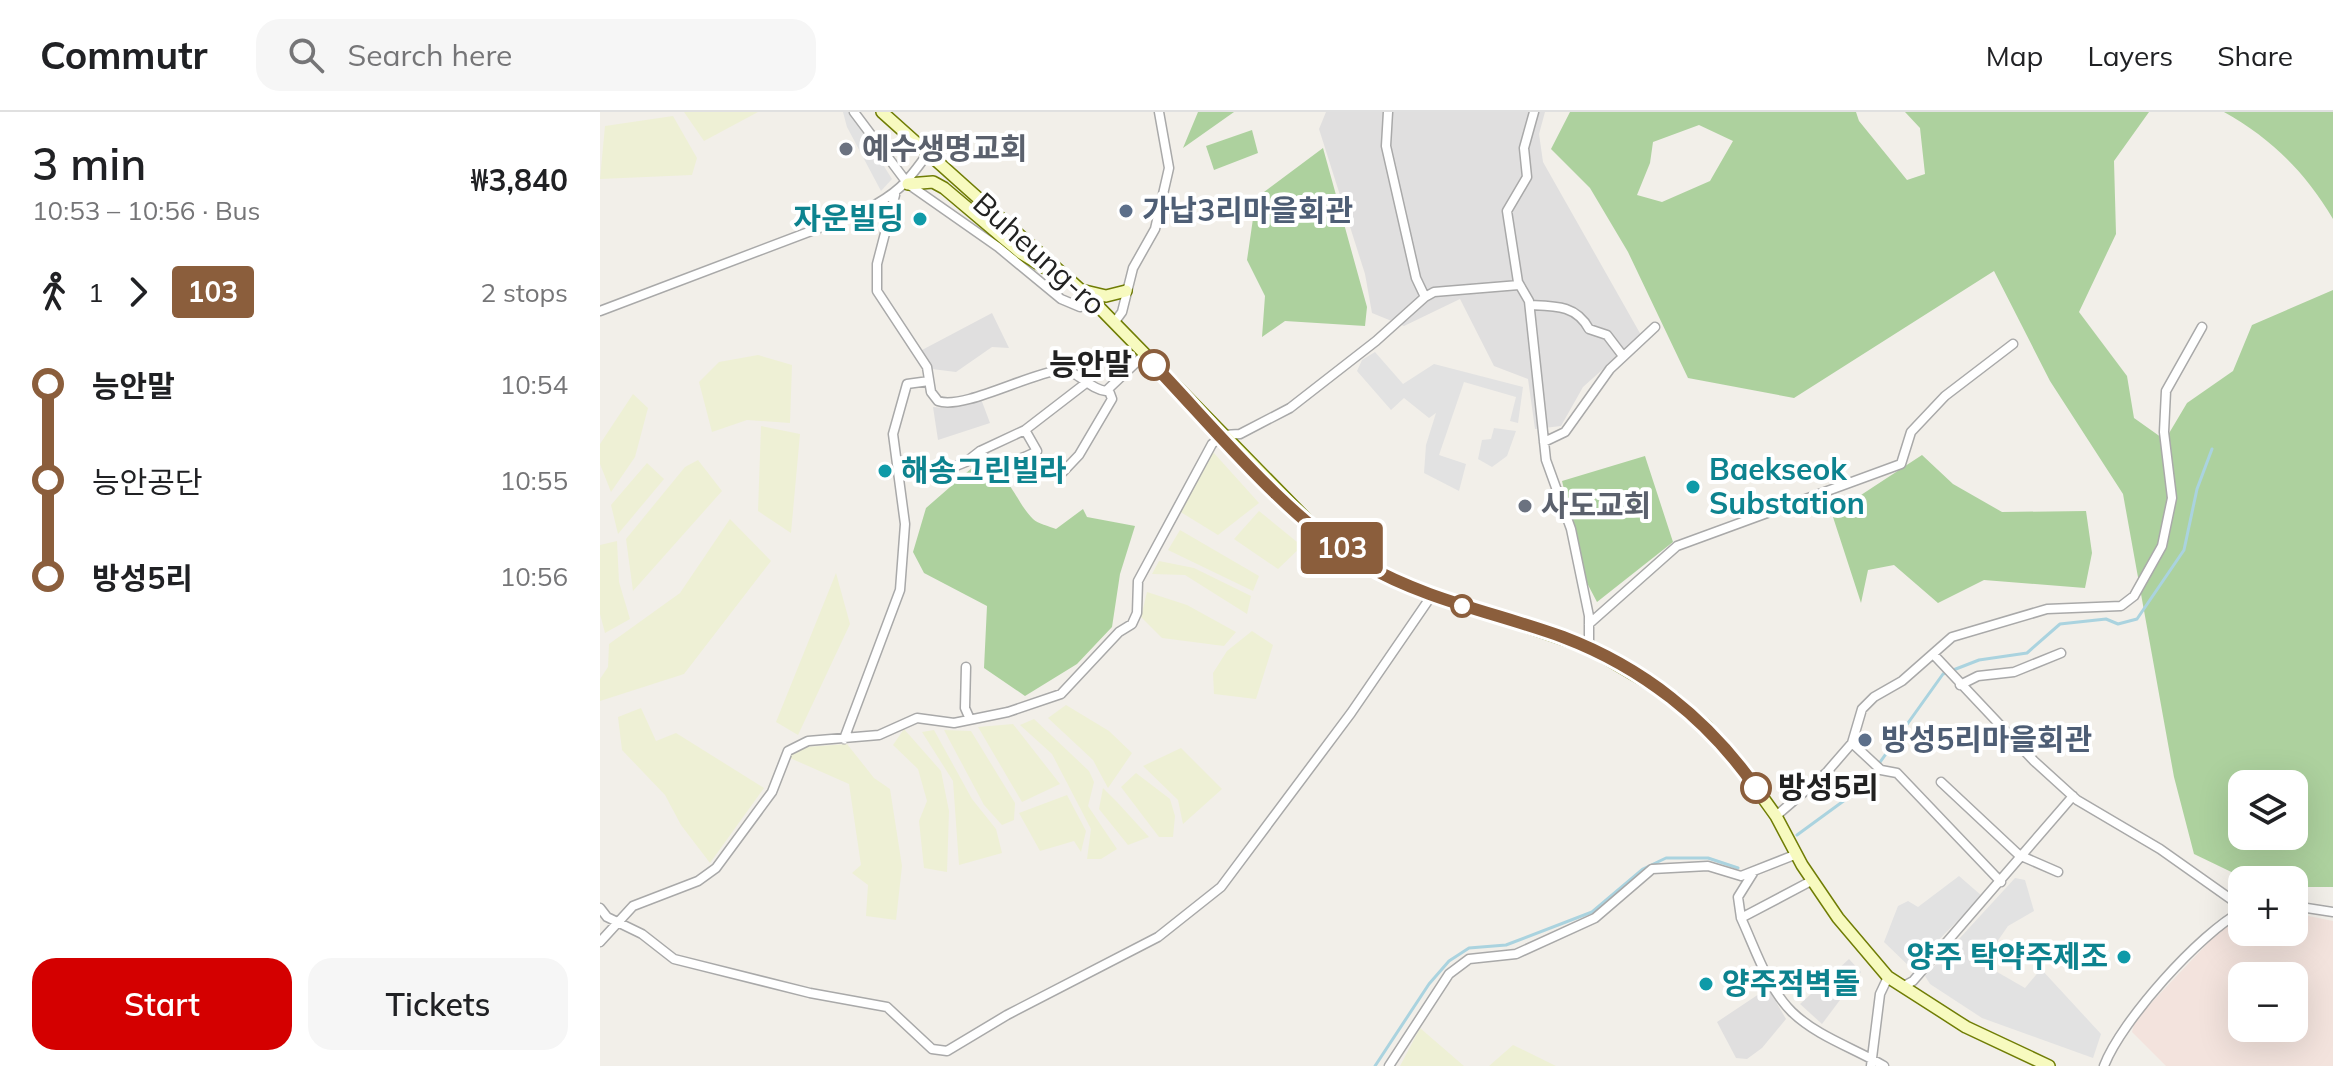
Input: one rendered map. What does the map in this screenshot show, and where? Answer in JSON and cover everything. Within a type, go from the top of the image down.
[{"type":"main road","name":"Buheung-ro","points":[[882,112],[1093,301],[1321,532],[1363,563],[1432,595],[1589,648],[1656,686],[1696,716],[1729,752],[1776,816],[1838,918],[1888,977],[1966,1027],[2049,1066]]},
{"type":"main road","points":[[908,184],[933,182],[944,188],[1021,253],[1073,285],[1106,296],[1126,291]]},
{"type":"street","points":[[854,112],[908,184],[998,247],[1061,299],[1080,307],[1093,301]]},
{"type":"street","points":[[1114,323],[1122,312],[1133,268],[1155,229],[1169,168],[1159,112]]},
{"type":"street","points":[[1388,112],[1386,146],[1416,278],[1425,297]]},
{"type":"street","points":[[1534,112],[1524,148],[1527,177],[1507,211],[1519,285],[1530,305],[1546,460],[1571,529],[1589,624],[1589,648]]},
{"type":"street","points":[[600,311],[839,220],[895,195],[908,184],[928,153]]},
{"type":"street","points":[[895,195],[877,264],[877,291],[920,355],[934,398],[949,404],[1052,371],[1068,370],[1102,392],[1109,391],[1144,355]]},
{"type":"street","points":[[600,942],[633,906],[698,881],[724,858],[772,792],[788,751],[808,741],[879,735],[917,718],[954,723],[969,717],[1008,712],[1061,694],[1119,632],[1132,624],[1137,613],[1138,581],[1212,444],[1223,435],[1240,434],[1290,408],[1434,292],[1519,285]]},
{"type":"street","points":[[1530,305],[1568,308],[1581,314],[1589,329],[1607,335],[1623,356]]},
{"type":"street","points":[[1544,442],[1565,432],[1578,409],[1623,356],[1655,327]]},
{"type":"street","points":[[1776,816],[1826,773],[1852,743],[1862,709],[1876,695],[1934,655],[1952,637],[2047,609],[2121,606],[2134,596],[2162,546],[2172,498],[2164,432],[2166,391],[2202,327]]},
{"type":"street","points":[[1589,624],[1677,546],[1901,464],[1911,432],[1945,396],[2013,344]]},
{"type":"street","points":[[844,739],[900,590],[905,524],[893,434],[907,384],[929,381]]},
{"type":"street","points":[[898,464],[951,468],[1025,430],[1086,383]]},
{"type":"street","points":[[1060,475],[1079,455],[1112,399],[1109,391]]},
{"type":"street","points":[[980,451],[987,460],[1006,464],[1020,460],[1037,451],[1025,430]]},
{"type":"street","points":[[600,908],[607,917],[642,934],[674,959],[775,985],[887,1007],[932,1049],[947,1051],[1007,1015],[1158,937],[1221,887],[1351,713],[1432,595]]},
{"type":"street","points":[[1960,685],[1978,676],[2014,672],[2061,653]]},
{"type":"street","points":[[1934,655],[1950,675],[2073,796],[2126,826],[2228,899]]},
{"type":"street","points":[[966,667],[965,708],[969,717]]},
{"type":"street","points":[[1852,743],[1881,770],[1897,773],[2001,882]]},
{"type":"street","points":[[1941,782],[1996,836],[2024,856],[2058,872]]},
{"type":"street","points":[[1901,987],[1913,981],[2073,796]]},
{"type":"street","points":[[1389,1066],[1449,974],[1469,959],[1516,954],[1595,918],[1652,869],[1708,866],[1741,876],[1797,854]]},
{"type":"street","points":[[1753,873],[1738,897],[1741,918],[1772,985],[1791,1011],[1817,1031],[1871,1062],[1884,1066]]},
{"type":"street","points":[[1741,918],[1813,880]]},
{"type":"street","points":[[2308,908],[2333,912]]},
{"type":"street","points":[[2104,1066],[2117,1038],[2159,987],[2228,919]]},
{"type":"street","points":[[1871,1062],[1881,987],[1888,977]]},
{"type":"shaded area","points":[[843,112],[850,112],[892,179],[881,191],[847,127]]},
{"type":"shaded area","points":[[1326,112],[1545,112],[1539,134],[1543,162],[1641,335],[1583,387],[1561,426],[1535,429],[1528,379],[1494,366],[1460,299],[1404,326],[1372,313],[1365,274],[1319,129]]},
{"type":"shaded area","points":[[992,313],[1009,348],[992,347],[956,372],[932,369],[922,350]]},
{"type":"shaded area","points":[[1375,352],[1403,384],[1434,364],[1523,387],[1518,423],[1510,421],[1516,397],[1464,382],[1439,455],[1466,464],[1459,491],[1424,473],[1426,445],[1436,413],[1429,418],[1404,398],[1391,410],[1357,371],[1362,360]]},
{"type":"shaded area","points":[[981,399],[990,423],[938,440],[933,407],[946,408]]},
{"type":"shaded area","points":[[1494,428],[1516,431],[1507,456],[1492,467],[1478,459],[1482,440],[1491,439]]},
{"type":"shaded area","points":[[1959,876],[1982,896],[1911,968],[1884,942],[1898,906],[1908,901],[1918,907]]},
{"type":"shaded area","points":[[2015,878],[2025,880],[2034,911],[2008,926],[1990,952],[1984,952],[1985,965],[2025,988],[2041,969],[2101,1034],[2093,1058],[1982,1018],[1930,984],[1925,976]]},
{"type":"shaded area","points":[[2308,916],[2333,921],[2333,1066],[2166,1066],[2132,1032],[2135,1020],[2228,925],[2228,946],[2308,946]]},
{"type":"shaded area","points":[[1849,959],[1861,972],[1822,1024],[1800,1004]]},
{"type":"shaded area","points":[[1768,988],[1786,1019],[1762,1048],[1747,1059],[1736,1058],[1717,1022]]},
{"type":"green space","points":[[684,112],[758,112],[704,141]]},
{"type":"green space","points":[[1198,112],[1234,112],[1183,148]]},
{"type":"green space","points":[[1570,112],[1856,112],[1859,121],[1907,180],[1925,174],[1920,128],[1905,112],[2149,112],[2114,161],[2116,234],[2079,312],[2127,376],[2134,418],[2165,440],[2187,403],[2233,371],[2252,325],[2333,290],[2333,887],[2308,887],[2308,866],[2228,866],[2228,870],[2194,854],[2174,777],[2123,494],[2050,381],[1994,271],[1794,398],[1688,378],[1628,252],[1590,188],[1551,149]],"holes":[[[1699,125],[1733,141],[1710,181],[1662,202],[1637,195],[1650,163],[1653,142]]]},
{"type":"green space","points":[[2224,112],[2333,112],[2333,219],[2311,186],[2286,158]]},
{"type":"green space","points":[[673,116],[697,158],[692,175],[600,179],[605,126]]},
{"type":"green space","points":[[1252,130],[1258,153],[1214,170],[1206,146]]},
{"type":"green space","points":[[1323,148],[1367,307],[1365,326],[1285,321],[1262,337],[1265,296],[1247,260],[1256,198]]},
{"type":"green space","points":[[758,355],[792,365],[790,423],[747,420],[712,432],[699,382],[719,362]]},
{"type":"green space","points":[[633,394],[648,408],[635,457],[611,492],[600,464],[600,444]]},
{"type":"green space","points":[[761,426],[800,434],[791,533],[758,511]]},
{"type":"green space","points":[[1213,452],[1259,503],[1218,535],[1179,511]]},
{"type":"green space","points":[[1922,455],[1953,484],[2002,512],[2086,511],[2092,553],[2085,588],[1984,580],[1938,603],[1894,565],[1868,570],[1861,603],[1832,514]]},
{"type":"green space","points":[[1645,456],[1673,542],[1597,602],[1587,583],[1562,481]]},
{"type":"green space","points":[[698,460],[722,491],[633,591],[626,539],[685,467]]},
{"type":"green space","points":[[647,463],[664,479],[618,534],[611,505]]},
{"type":"green space","points":[[973,467],[997,474],[1010,486],[1033,519],[1044,525],[1056,529],[1083,509],[1087,517],[1135,526],[1120,574],[1112,627],[1077,664],[1025,696],[984,668],[987,606],[924,573],[913,552],[926,508]]},
{"type":"green space","points":[[1259,511],[1302,546],[1278,569],[1234,539]]},
{"type":"green space","points":[[730,519],[771,561],[684,674],[600,701],[600,679],[608,667],[609,644],[680,593]]},
{"type":"green space","points":[[1180,530],[1259,576],[1253,591],[1168,550]]},
{"type":"green space","points":[[617,541],[619,582],[630,619],[605,633],[600,614],[600,545]]},
{"type":"green space","points":[[1159,561],[1194,568],[1251,596],[1247,614],[1185,575],[1152,574]]},
{"type":"green space","points":[[836,573],[850,624],[798,735],[776,722]]},
{"type":"green space","points":[[1147,592],[1187,605],[1236,632],[1224,646],[1162,638],[1141,617]]},
{"type":"green space","points":[[1252,631],[1273,645],[1256,699],[1214,694],[1213,673],[1227,651]]},
{"type":"green space","points":[[1066,705],[1109,731],[1132,753],[1108,788],[1093,760],[1048,718]]},
{"type":"green space","points":[[641,708],[656,741],[676,733],[764,788],[710,863],[681,825],[665,795],[622,750],[618,717]]},
{"type":"green space","points":[[1034,719],[1089,771],[1094,782],[1088,806],[1117,849],[1101,859],[1087,859],[1091,829],[1052,754],[1020,725]]},
{"type":"green space","points":[[1013,724],[1060,784],[1022,802],[978,727]]},
{"type":"green space","points":[[904,729],[941,771],[949,811],[947,872],[924,868],[919,821],[927,801],[918,769],[893,745]]},
{"type":"green space","points":[[934,730],[972,799],[996,829],[1002,853],[959,865],[953,781],[922,732]]},
{"type":"green space","points":[[944,730],[971,731],[1015,803],[1014,820],[1002,825],[984,805]]},
{"type":"green space","points":[[847,744],[874,778],[890,789],[902,866],[896,920],[866,916],[868,885],[852,873],[861,865],[849,784],[790,758],[792,748]]},
{"type":"green space","points":[[1181,748],[1222,789],[1183,824],[1178,800],[1143,766]]},
{"type":"green space","points":[[1136,773],[1170,799],[1175,816],[1173,837],[1159,837],[1121,787]]},
{"type":"green space","points":[[1103,788],[1149,837],[1128,845],[1099,809]]},
{"type":"green space","points":[[1067,795],[1086,831],[1081,852],[1074,841],[1040,851],[1019,813]]},
{"type":"green space","points":[[1420,1028],[1464,1066],[1400,1066]]},
{"type":"green space","points":[[1513,1045],[1556,1066],[1489,1066]]},
{"type":"waterway","points":[[1797,835],[1849,797],[1873,772],[1943,674],[1979,660],[2027,653],[2060,624],[2106,619],[2118,624],[2137,619],[2184,550],[2197,489],[2212,449]]},
{"type":"waterway","points":[[1375,1066],[1429,984],[1449,961],[1469,948],[1506,945],[1592,912],[1643,869],[1666,858],[1708,858],[1738,868]]},
{"type":"bus line","name":"103","points":[[1154,365],[1293,509],[1363,563],[1401,583],[1450,602],[1563,637],[1619,664],[1674,698],[1696,716],[1720,741],[1756,788]]},
{"type":"place","name":"예수생명교회","points":[[846,149]]},
{"type":"place","name":"가납3리마을회관","points":[[1126,211]]},
{"type":"place","name":"자운빌딩","points":[[920,219]]},
{"type":"place","name":"능안말","points":[[1154,365]]},
{"type":"place","name":"해송그린빌라","points":[[885,471]]},
{"type":"place","name":"Baekseok Substation","points":[[1693,487]]},
{"type":"place","name":"사도교회","points":[[1525,506]]},
{"type":"place","name":"방성5리마을회관","points":[[1865,740]]},
{"type":"place","name":"방성5리","points":[[1756,788]]},
{"type":"place","name":"양주 탁약주제조","points":[[2124,957]]},
{"type":"place","name":"양주적벽돌","points":[[1706,984]]}]
